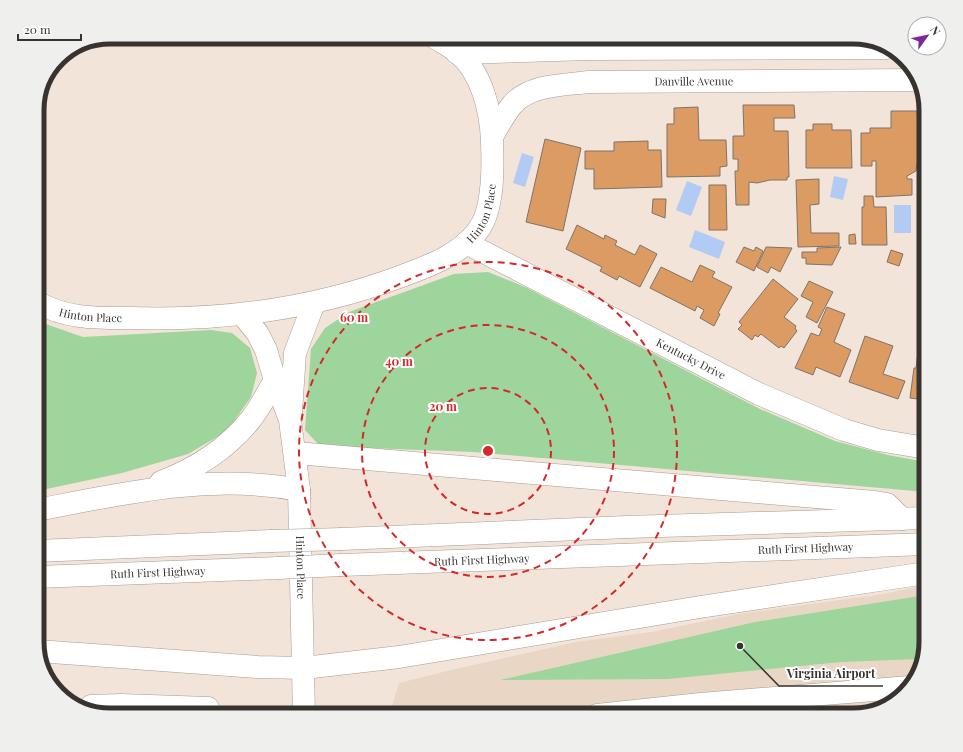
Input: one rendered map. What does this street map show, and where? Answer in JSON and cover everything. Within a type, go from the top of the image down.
[{"type":"main road","name":"Hinton Place","points":[[44,306],[64,314],[100,318],[164,319],[242,315],[314,303],[384,283],[423,269],[447,256],[466,243],[480,228],[487,210],[493,169],[492,137],[489,111],[481,88],[470,67],[457,52],[445,44]]},
{"type":"main road","points":[[808,80],[809,48]]},
{"type":"main road","points":[[457,52],[589,49],[874,48]]},
{"type":"main road","name":"Danville Avenue","points":[[492,137],[513,104],[527,94],[549,86],[589,82],[911,80]]},
{"type":"main road","name":"Kentucky Drive","points":[[466,243],[759,394],[844,430],[878,440],[919,447]]},
{"type":"main road","name":"Hinton Place","points":[[290,420],[295,353],[314,303]]},
{"type":"main road","name":"Hinton Place","points":[[242,315],[258,334],[266,350],[275,380],[290,420],[296,453],[299,490],[304,708]]},
{"type":"main road","points":[[141,490],[174,477],[206,460],[231,442],[252,419],[275,380]]},
{"type":"main road","points":[[296,453],[875,502],[887,504],[902,519]]},
{"type":"main road","points":[[44,509],[141,490],[187,485],[248,482],[299,490]]},
{"type":"main road","points":[[44,550],[627,527],[919,518]]},
{"type":"main road","name":"Ruth First Highway","points":[[44,577],[919,544]]},
{"type":"main road","points":[[45,651],[258,667],[304,668],[398,657],[700,607],[919,574]]},
{"type":"main road","points":[[711,708],[901,688]]},
{"type":"main road","points":[[97,706],[121,705],[208,708]]},
{"type":"shaded area","points":[[919,586],[919,642],[915,663],[910,675],[900,689],[882,701],[870,706],[853,708],[391,708],[399,683],[451,670],[576,642],[651,632],[739,614],[883,594]]},
{"type":"green space","points":[[489,44],[531,44],[492,46]]},
{"type":"green space","points":[[488,272],[525,287],[760,409],[835,441],[888,455],[919,461],[919,491],[474,452],[342,447],[318,444],[305,430],[311,349],[325,328],[349,312],[454,274]]},
{"type":"green space","points":[[44,323],[83,337],[211,330],[232,333],[250,348],[257,373],[251,397],[227,431],[188,454],[122,473],[44,490]]},
{"type":"green space","points":[[919,596],[919,642],[916,659],[841,662],[668,679],[500,680],[755,622]]},
{"type":"water","points":[[522,153],[534,157],[525,187],[513,183]]},
{"type":"water","points":[[834,176],[848,179],[843,200],[830,197]]},
{"type":"water","points":[[687,181],[702,187],[691,216],[676,210]]},
{"type":"water","points":[[894,205],[911,205],[911,233],[894,233]]},
{"type":"water","points":[[695,230],[725,242],[719,259],[689,247]]},
{"type":"building","points":[[743,105],[794,105],[795,118],[774,118],[774,131],[788,131],[789,177],[787,177],[787,180],[770,180],[757,183],[749,182],[749,205],[736,205],[735,171],[738,171],[738,159],[733,159],[733,136],[744,136]]},
{"type":"building","points":[[698,107],[699,140],[726,140],[727,166],[720,167],[720,176],[667,177],[667,124],[674,124],[674,108]]},
{"type":"building","points":[[891,111],[917,111],[919,163],[917,163],[916,171],[907,176],[907,179],[912,179],[912,195],[876,197],[876,161],[872,161],[872,166],[861,166],[861,133],[870,133],[870,128],[891,128]]},
{"type":"building","points":[[813,124],[832,124],[832,130],[851,130],[852,168],[806,168],[806,130],[813,130]]},
{"type":"building","points":[[545,139],[581,148],[563,231],[526,222]]},
{"type":"building","points":[[648,141],[648,150],[661,150],[662,187],[594,189],[594,169],[585,169],[585,151],[614,151],[614,142]]},
{"type":"building","points":[[819,179],[819,204],[810,205],[811,233],[839,233],[839,246],[798,247],[796,180]]},
{"type":"building","points":[[709,185],[726,185],[727,230],[709,230]]},
{"type":"building","points":[[864,196],[873,196],[874,207],[886,207],[887,245],[862,245],[862,207],[864,207]]},
{"type":"building","points":[[653,199],[666,199],[665,218],[652,213]]},
{"type":"building","points":[[577,225],[604,239],[605,235],[617,241],[615,245],[635,255],[640,245],[657,254],[640,287],[619,276],[617,280],[600,271],[602,267],[566,249]]},
{"type":"building","points":[[855,234],[856,244],[849,244],[849,235]]},
{"type":"building","points":[[744,247],[754,251],[756,247],[763,251],[754,271],[736,262]]},
{"type":"building","points":[[766,247],[792,248],[780,272],[771,267],[768,273],[757,267]]},
{"type":"building","points":[[841,247],[832,265],[806,264],[806,258],[802,258],[802,252],[817,252],[817,248]]},
{"type":"building","points":[[891,250],[903,254],[899,266],[887,262]]},
{"type":"building","points":[[700,265],[715,272],[712,277],[732,287],[718,313],[720,314],[714,326],[700,318],[704,310],[697,306],[695,311],[650,288],[661,267],[692,282]]},
{"type":"building","points":[[773,279],[798,299],[784,317],[796,326],[795,328],[797,331],[784,348],[781,346],[779,348],[761,334],[758,337],[755,335],[752,340],[738,329],[742,325],[739,322]]},
{"type":"building","points":[[809,281],[833,292],[817,323],[806,317],[813,302],[801,296]]},
{"type":"building","points":[[827,307],[845,314],[834,342],[851,350],[840,377],[816,367],[813,375],[795,368],[811,333],[819,336],[822,329],[818,327]]},
{"type":"building","points":[[865,336],[893,346],[883,374],[905,381],[898,399],[849,382]]},
{"type":"building","points":[[919,344],[919,399],[910,398],[914,368],[916,368]]},
{"type":"place","name":"Virginia Airport","points":[[740,646]]}]
